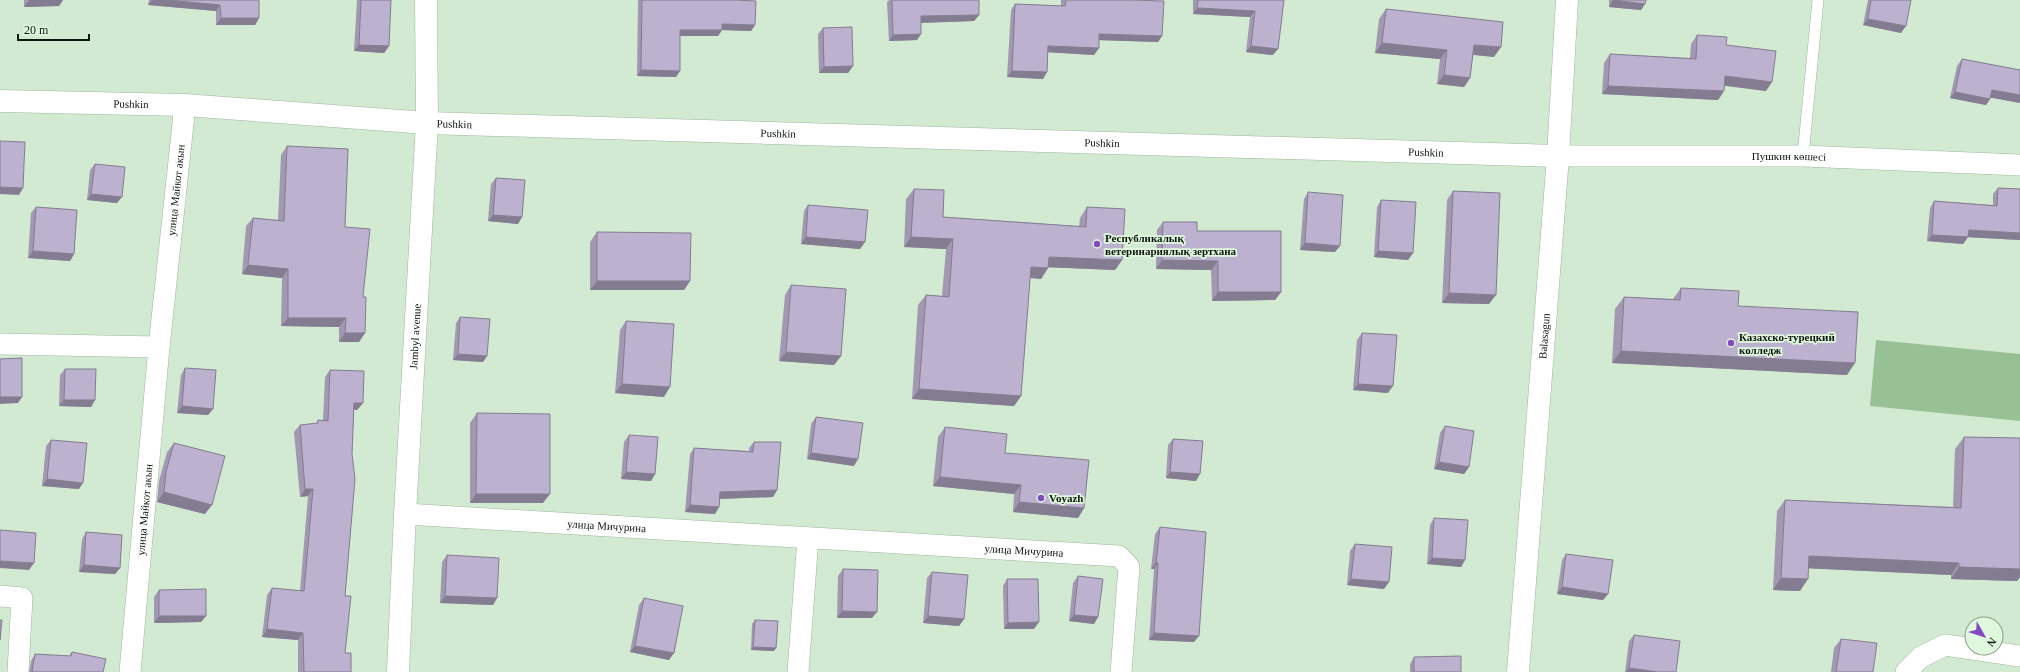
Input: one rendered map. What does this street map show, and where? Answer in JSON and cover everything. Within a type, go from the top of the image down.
[{"type":"street","name":"Jambyl avenue","points":[[398,672],[405,514],[427,123],[426,0]]},
{"type":"street","name":"Balasagun","points":[[1518,672],[1558,156],[1566,0]]},
{"type":"street","name":"Pushkin","points":[[0,101],[186,105],[427,123],[1558,156]]},
{"type":"street","name":"улица Майкот акын","points":[[130,672],[159,347],[186,105]]},
{"type":"street","name":"Пушкин көшесі","points":[[1558,156],[1803,156],[2020,165]]},
{"type":"street","points":[[0,344],[159,347]]},
{"type":"street","name":"улица Мичурина","points":[[405,514],[1119,556],[1130,567],[1121,672]]},
{"type":"street","points":[[798,672],[808,538]]},
{"type":"street","points":[[0,596],[22,598],[18,672]]},
{"type":"street","points":[[1906,672],[1921,657],[1945,645],[2020,656]]},
{"type":"lane","points":[[1803,156],[1818,0]]},
{"type":"green space","points":[[1876,340],[2020,354],[2020,421],[1870,406]]},
{"type":"building","points":[[167,0],[259,0],[259,18],[221,18],[220,5]]},
{"type":"building","points":[[361,0],[391,0],[389,46],[359,45]]},
{"type":"building","points":[[642,0],[756,1],[755,25],[722,24],[722,30],[680,30],[680,71],[641,70]]},
{"type":"building","points":[[892,0],[979,0],[979,15],[921,16],[921,34],[893,35]]},
{"type":"building","points":[[1066,0],[1164,1],[1162,36],[1099,34],[1099,48],[1048,46],[1047,72],[1012,71],[1015,4],[1065,6]]},
{"type":"building","points":[[1198,0],[1284,0],[1278,49],[1251,46],[1255,11],[1197,8]]},
{"type":"building","points":[[1613,0],[1646,0],[1645,4]]},
{"type":"building","points":[[1871,0],[1911,0],[1906,26],[1868,19]]},
{"type":"building","points":[[1386,9],[1503,22],[1501,47],[1474,45],[1470,78],[1444,75],[1447,50],[1382,43]]},
{"type":"building","points":[[852,27],[853,66],[824,67],[823,28]]},
{"type":"building","points":[[1697,35],[1727,37],[1726,45],[1776,51],[1772,82],[1725,76],[1724,91],[1608,86],[1610,54],[1696,59]]},
{"type":"building","points":[[1962,59],[2020,70],[2020,95],[1992,90],[1990,99],[1955,92]]},
{"type":"building","points":[[0,141],[25,142],[23,188],[0,187]]},
{"type":"building","points":[[287,146],[348,149],[345,227],[370,229],[363,297],[366,297],[365,333],[345,333],[346,318],[288,318],[288,269],[248,265],[253,218],[284,221]]},
{"type":"building","points":[[95,164],[125,167],[122,197],[91,194]]},
{"type":"building","points":[[496,178],[525,180],[522,217],[493,215]]},
{"type":"building","points":[[1998,188],[2020,189],[2020,233],[1969,230],[1968,237],[1932,235],[1934,201],[1997,206]]},
{"type":"building","points":[[914,189],[944,190],[943,217],[1086,227],[1087,207],[1125,209],[1122,260],[1049,257],[1048,268],[1031,267],[1021,396],[919,389],[926,295],[949,297],[953,239],[911,237]]},
{"type":"building","points":[[1453,191],[1500,193],[1496,295],[1449,293]]},
{"type":"building","points":[[1308,192],[1343,195],[1340,246],[1305,243]]},
{"type":"building","points":[[1381,200],[1416,202],[1413,253],[1378,251]]},
{"type":"building","points":[[808,205],[868,210],[865,242],[806,237]]},
{"type":"building","points":[[36,207],[77,210],[74,254],[33,251]]},
{"type":"building","points":[[1163,222],[1197,222],[1197,231],[1281,231],[1281,292],[1218,292],[1218,261],[1162,260]]},
{"type":"building","points":[[597,232],[691,233],[690,281],[597,281]]},
{"type":"building","points":[[791,285],[846,289],[841,356],[786,352]]},
{"type":"building","name":"Казахско-турецкий колледж","points":[[1681,288],[1739,291],[1738,306],[1858,312],[1855,363],[1621,351],[1624,297],[1680,300]]},
{"type":"building","points":[[460,317],[490,319],[487,356],[458,354]]},
{"type":"building","points":[[626,321],[674,324],[670,387],[622,384]]},
{"type":"building","points":[[1362,333],[1397,335],[1393,386],[1358,384]]},
{"type":"building","points":[[22,358],[22,397],[0,397],[0,359]]},
{"type":"building","points":[[185,368],[216,370],[213,409],[182,406]]},
{"type":"building","points":[[65,369],[96,369],[95,400],[64,400]]},
{"type":"building","points":[[330,370],[364,371],[363,403],[354,403],[352,454],[355,479],[345,596],[351,596],[345,653],[351,653],[351,672],[304,672],[303,633],[267,629],[272,588],[304,591],[313,489],[305,489],[300,425],[318,423],[318,420],[328,421]]},
{"type":"building","points":[[477,413],[550,414],[550,494],[476,494]]},
{"type":"building","points":[[816,417],[863,423],[858,459],[811,453]]},
{"type":"building","points":[[1445,426],[1474,431],[1469,467],[1439,462]]},
{"type":"building","points":[[945,427],[1007,434],[1005,453],[1089,460],[1084,508],[1019,502],[1021,485],[940,477]]},
{"type":"building","points":[[629,435],[658,437],[655,474],[626,472]]},
{"type":"building","points":[[1964,437],[2020,438],[2020,569],[1959,567],[1959,563],[1809,556],[1808,579],[1781,578],[1785,500],[1961,508]]},
{"type":"building","points":[[1173,439],[1203,441],[1200,474],[1170,472]]},
{"type":"building","points":[[51,440],[87,443],[83,483],[47,479]]},
{"type":"building","points":[[754,442],[781,442],[777,490],[720,492],[719,507],[690,505],[694,448],[753,452]]},
{"type":"building","points":[[174,443],[225,456],[212,505],[164,492],[166,472]]},
{"type":"building","points":[[1434,518],[1468,520],[1465,560],[1432,558]]},
{"type":"building","points":[[1160,527],[1206,532],[1199,636],[1154,633],[1158,563],[1156,562]]},
{"type":"building","points":[[0,530],[36,533],[34,563],[0,561]]},
{"type":"building","points":[[86,532],[122,535],[120,568],[84,565]]},
{"type":"building","points":[[1355,544],[1392,547],[1389,582],[1351,579]]},
{"type":"building","points":[[1566,554],[1613,560],[1608,594],[1562,587]]},
{"type":"building","points":[[447,555],[499,558],[497,598],[445,596]]},
{"type":"building","points":[[843,569],[878,570],[877,612],[842,611]]},
{"type":"building","points":[[932,572],[968,575],[964,619],[928,616]]},
{"type":"building","points":[[1078,576],[1103,579],[1098,617],[1074,615]]},
{"type":"building","points":[[1007,579],[1038,579],[1039,622],[1008,623]]},
{"type":"building","points":[[206,589],[206,616],[159,616],[159,590]]},
{"type":"building","points":[[644,598],[683,606],[674,653],[635,646]]},
{"type":"building","points":[[0,620],[2,620],[0,640]]},
{"type":"building","points":[[755,620],[778,621],[776,648],[753,647]]},
{"type":"building","points":[[1634,635],[1680,641],[1676,672],[1658,672],[1629,668]]},
{"type":"building","points":[[1841,639],[1877,643],[1873,672],[1836,672]]},
{"type":"building","points":[[72,652],[106,659],[103,672],[32,672],[35,654],[71,656]]},
{"type":"building","points":[[1461,656],[1461,672],[1414,672],[1414,657]]},
{"type":"place","name":"Республикалық ветеринариялық зертхана","points":[[1097,244]]},
{"type":"place","name":"Казахско-турецкий колледж","points":[[1731,343]]},
{"type":"place","name":"Voyazh","points":[[1041,498]]}]
